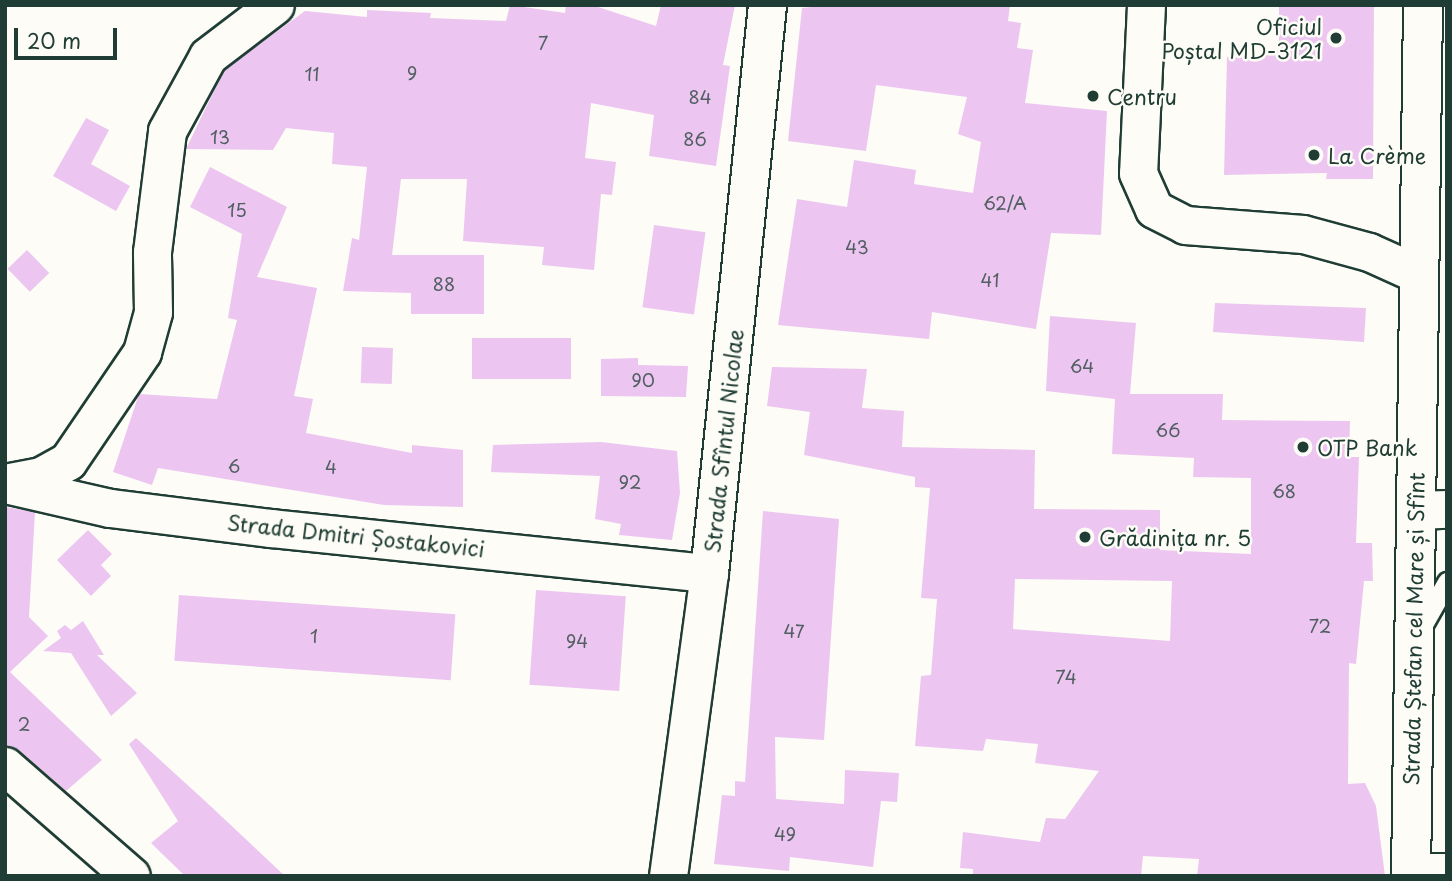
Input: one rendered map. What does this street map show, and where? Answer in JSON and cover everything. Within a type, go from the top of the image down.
[{"type":"main road","name":"Strada Ștefan cel Mare și Sfînt","points":[[1423,5],[1419,274],[1431,510],[1412,645],[1423,873]]},
{"type":"street","points":[[5,484],[41,476],[68,461],[142,352],[153,312],[152,252],[167,131],[208,55],[275,5]]},
{"type":"street","name":"Strada Sfîntul Nicolae","points":[[668,876],[709,573],[767,5]]},
{"type":"street","points":[[1146,5],[1138,173],[1153,209],[1185,225],[1303,234],[1369,252],[1419,274]]},
{"type":"street","name":"Strada Dmitri Șostakovici","points":[[5,484],[110,508],[271,528],[709,573]]},
{"type":"street","points":[[5,765],[131,876]]},
{"type":"lane","points":[[1412,645],[1447,582]]},
{"type":"building","points":[[510,5],[565,13],[566,5],[592,5],[656,26],[661,5],[735,5],[723,65],[730,66],[716,166],[649,156],[654,115],[591,103],[585,158],[616,162],[612,195],[601,194],[594,270],[542,265],[544,247],[463,241],[467,179],[401,179],[392,255],[484,255],[484,314],[411,314],[411,293],[343,291],[352,238],[359,240],[367,167],[332,164],[334,133],[286,128],[273,150],[186,149],[224,70],[305,11],[367,17],[367,10],[431,13],[430,18],[506,21]]},
{"type":"building","points":[[829,5],[1010,5],[1008,21],[1021,23],[1017,48],[1033,50],[1025,103],[1107,111],[1101,235],[1051,233],[1036,329],[932,312],[929,339],[778,325],[797,199],[847,207],[854,160],[916,170],[914,184],[973,193],[981,142],[958,134],[967,97],[876,85],[866,151],[788,141],[802,8]]},
{"type":"building","points":[[1279,5],[1374,5],[1373,179],[1326,179],[1327,173],[1224,175],[1227,57],[1264,58],[1265,50],[1279,50]]},
{"type":"building","points":[[86,118],[109,130],[91,164],[130,186],[116,211],[53,176]]},
{"type":"building","points":[[210,167],[287,207],[257,277],[317,288],[294,396],[313,399],[306,433],[412,453],[412,445],[463,450],[463,507],[384,505],[158,468],[152,485],[113,472],[139,394],[217,399],[237,320],[228,318],[242,234],[190,207]]},
{"type":"building","points":[[654,225],[705,232],[694,314],[642,307]]},
{"type":"building","points":[[27,250],[49,273],[30,292],[8,269]]},
{"type":"building","points":[[1215,303],[1366,308],[1364,342],[1213,332]]},
{"type":"building","points":[[1050,316],[1136,323],[1130,394],[1223,394],[1222,420],[1350,421],[1349,457],[1359,457],[1356,543],[1372,543],[1373,581],[1364,581],[1356,664],[1349,663],[1348,784],[1365,783],[1376,806],[1385,876],[1197,876],[1199,859],[1143,856],[1141,876],[973,876],[973,869],[960,868],[963,832],[1040,842],[1046,818],[1065,819],[1099,771],[1035,763],[1038,744],[986,739],[983,751],[915,746],[921,676],[931,675],[937,599],[921,598],[930,488],[915,487],[915,477],[804,455],[810,412],[767,406],[772,367],[867,369],[862,408],[904,411],[902,447],[1035,450],[1034,509],[1160,510],[1160,550],[1251,554],[1251,478],[1193,477],[1194,458],[1112,454],[1115,399],[1046,391]],"holes":[[[1015,579],[1172,581],[1170,641],[1013,629]]]},
{"type":"building","points":[[472,338],[571,338],[571,379],[472,379]]},
{"type":"building","points":[[362,347],[393,348],[392,384],[361,383]]},
{"type":"building","points":[[638,358],[638,365],[688,366],[686,397],[601,396],[601,359]]},
{"type":"building","points":[[601,442],[677,451],[680,493],[672,540],[619,535],[621,524],[595,519],[600,476],[491,472],[493,445]]},
{"type":"building","points":[[5,507],[35,512],[29,617],[48,636],[10,672],[102,760],[66,791],[19,750],[5,746]]},
{"type":"building","points":[[763,511],[839,519],[824,740],[775,737],[776,799],[844,804],[845,770],[899,773],[897,802],[881,801],[873,867],[790,857],[789,871],[714,864],[722,795],[735,796],[735,781],[745,782]]},
{"type":"building","points":[[88,530],[112,554],[101,565],[111,576],[91,596],[57,560]]},
{"type":"building","points":[[536,590],[626,596],[619,691],[529,685]]},
{"type":"building","points":[[179,595],[455,614],[451,680],[174,661]]},
{"type":"building","points":[[83,621],[104,655],[97,655],[137,693],[111,716],[71,653],[43,651],[61,638],[57,631],[65,625],[71,630]]},
{"type":"building","points":[[136,738],[285,876],[185,876],[151,843],[178,821],[129,744]]},
{"type":"place","name":"Oficiul Poștal MD-3121","points":[[1336,38]]},
{"type":"place","name":"Centru","points":[[1093,96]]},
{"type":"place","name":"La Crème","points":[[1314,155]]},
{"type":"place","name":"OTP Bank","points":[[1303,447]]},
{"type":"place","name":"Grădinița nr. 5","points":[[1085,537]]}]
